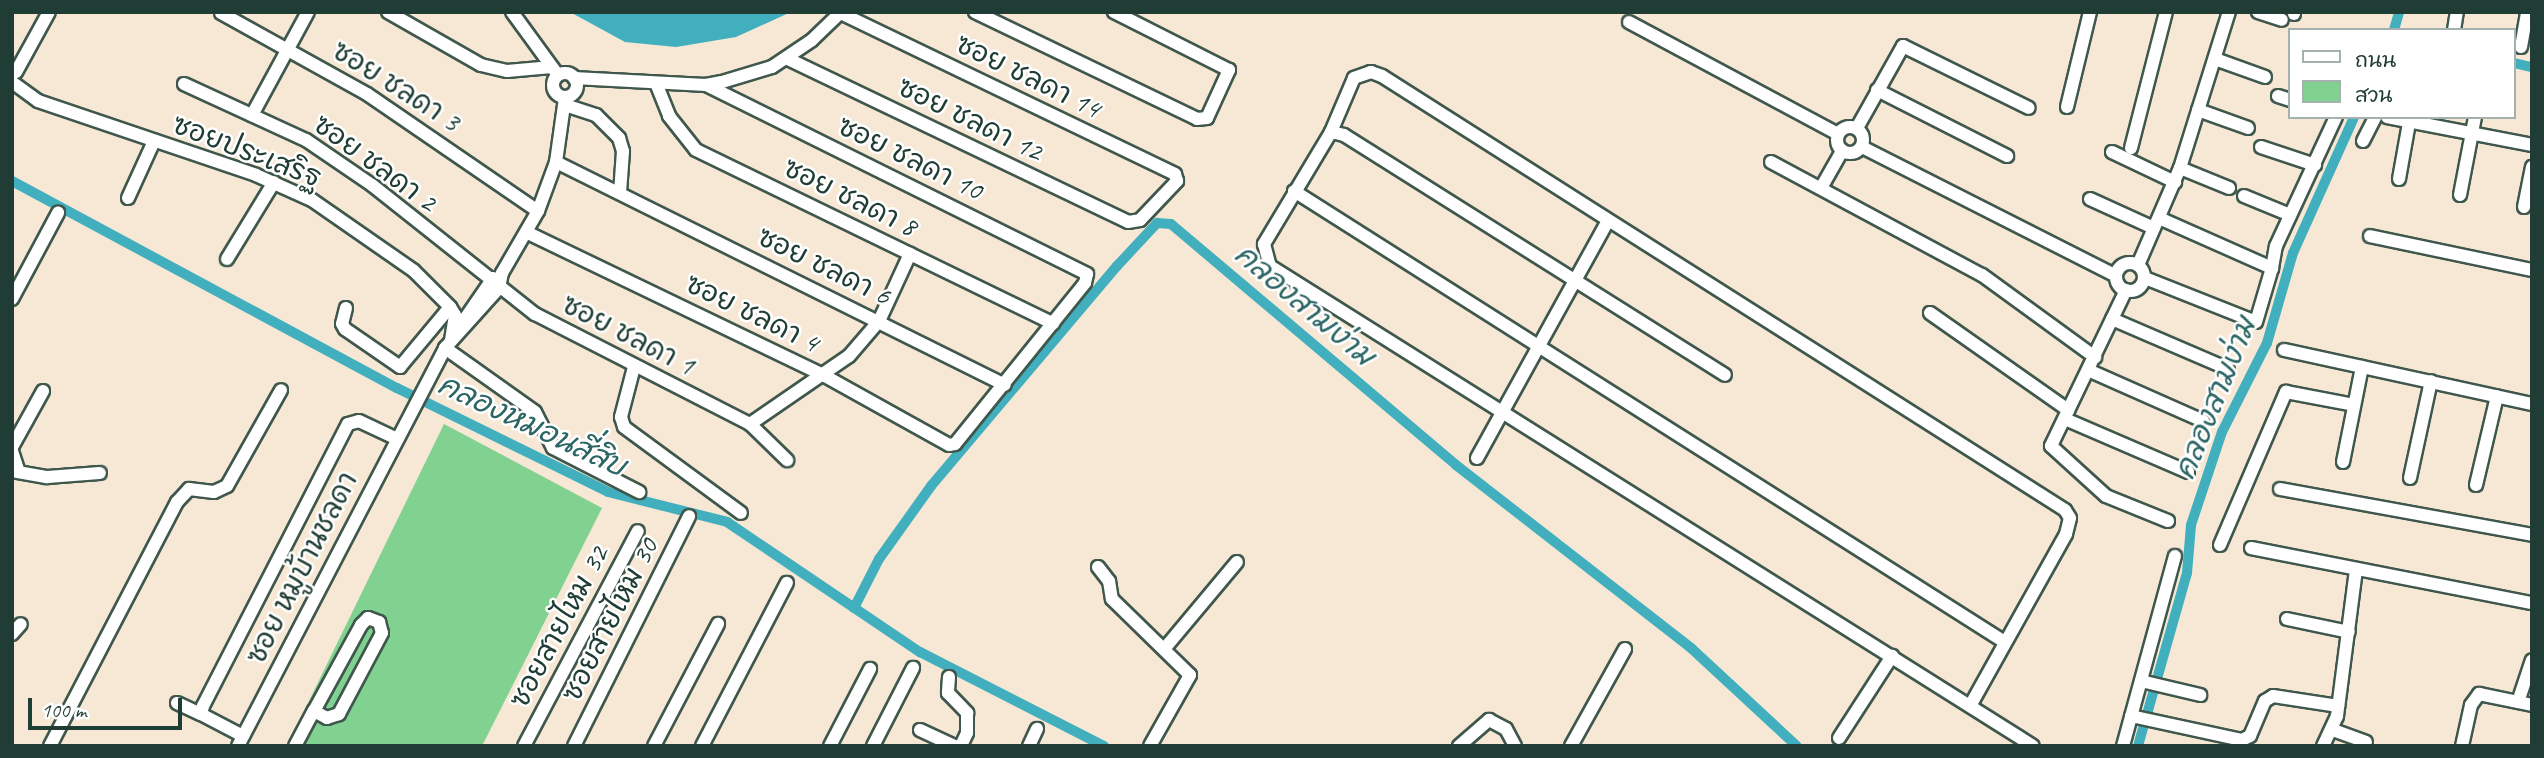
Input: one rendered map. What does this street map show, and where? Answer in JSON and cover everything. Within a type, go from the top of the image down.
[{"type":"street","points":[[14,77],[49,12]]},
{"type":"street","points":[[252,115],[308,12]]},
{"type":"street","points":[[388,12],[481,65],[507,71],[555,71],[574,78],[706,85],[772,67],[841,13]]},
{"type":"street","points":[[512,12],[555,71],[553,89],[565,101],[596,115],[614,131],[623,152],[621,194]]},
{"type":"street","points":[[975,12],[1203,120],[1229,70],[1114,12]]},
{"type":"street","points":[[2067,107],[2090,12]]},
{"type":"street","points":[[2131,148],[2166,12]]},
{"type":"street","points":[[2138,265],[2175,182],[2229,12]]},
{"type":"street","points":[[2258,12],[2290,15]]},
{"type":"street","points":[[2521,47],[2527,12]]},
{"type":"street","name":"ซอย ชลดา 3","points":[[221,13],[367,94],[538,211]]},
{"type":"street","name":"ซอย ชลดา 14","points":[[841,13],[1175,174],[1177,181],[1168,193],[1134,223]]},
{"type":"street","points":[[1629,22],[1838,134],[1842,151],[1821,188]]},
{"type":"street","points":[[1857,128],[1903,46],[2029,108]]},
{"type":"street","name":"ซอย ชลดา 12","points":[[786,58],[1134,223]]},
{"type":"street","points":[[2216,59],[2265,77]]},
{"type":"street","points":[[1970,706],[2003,641],[2066,534],[2070,518],[2065,510],[1370,72],[1354,78],[1331,132],[1264,244],[1270,265],[2033,746]]},
{"type":"street","name":"ซอยประเสริฐ","points":[[14,77],[38,101],[274,182],[312,200],[379,246],[450,307]]},
{"type":"street","points":[[494,284],[538,211],[556,162],[565,101],[575,93],[574,78]]},
{"type":"street","name":"ซอย ชลดา 8","points":[[656,83],[669,116],[696,150],[1053,323]]},
{"type":"street","name":"ซอย ชลดา 2","points":[[184,84],[306,140],[354,172],[494,284]]},
{"type":"street","name":"ซอย ชลดา 10","points":[[706,85],[1083,270],[1087,279],[1053,323]]},
{"type":"street","points":[[1878,90],[2007,156]]},
{"type":"street","points":[[2198,110],[2248,128]]},
{"type":"street","points":[[2138,265],[2145,278],[2256,322],[2290,215],[2335,119]]},
{"type":"street","points":[[2363,141],[2374,119]]},
{"type":"street","points":[[2460,195],[2475,119]]},
{"type":"street","points":[[2399,179],[2410,120],[2532,145]]},
{"type":"street","points":[[1838,134],[1844,128],[1857,128],[1863,135],[1862,147]]},
{"type":"street","points":[[1331,132],[1344,135],[1575,277],[1725,375]]},
{"type":"street","points":[[128,198],[154,141]]},
{"type":"street","points":[[1842,151],[1851,154],[1862,147]]},
{"type":"street","points":[[1862,147],[2116,276],[2126,290]]},
{"type":"street","points":[[2261,147],[2315,164]]},
{"type":"street","points":[[2112,152],[2175,182]]},
{"type":"street","name":"ซอย ชลดา 6","points":[[556,162],[1005,384]]},
{"type":"street","points":[[1771,162],[1982,275],[2095,357]]},
{"type":"street","points":[[2524,207],[2532,167]]},
{"type":"street","points":[[2180,168],[2229,188]]},
{"type":"street","points":[[227,259],[274,182]]},
{"type":"street","points":[[1294,191],[2003,641]]},
{"type":"street","points":[[2244,196],[2290,215]]},
{"type":"street","points":[[2090,199],[2272,268]]},
{"type":"street","points":[[12,299],[58,213]]},
{"type":"street","points":[[1477,457],[1608,221]]},
{"type":"street","name":"ซอย ชลดา 4","points":[[526,232],[825,376],[875,407],[953,445],[1005,384]]},
{"type":"street","points":[[2370,236],[2532,270]]},
{"type":"street","points":[[750,424],[825,376],[879,321],[910,254]]},
{"type":"street","points":[[2116,276],[2124,264],[2138,265]]},
{"type":"street","points":[[2126,290],[2137,290],[2145,278]]},
{"type":"street","name":"ซอย หมูบ้านชลดา","points":[[241,741],[410,413],[451,340],[494,284]]},
{"type":"street","name":"ซอย ชลดา 1","points":[[494,284],[535,314],[750,424],[788,460]]},
{"type":"street","points":[[2126,290],[2051,446],[2106,496],[2168,521]]},
{"type":"street","points":[[346,308],[345,329],[400,367],[450,307],[455,315],[451,340],[535,412],[553,448],[639,492]]},
{"type":"street","points":[[1930,313],[2066,415],[2188,472]]},
{"type":"street","points":[[2112,319],[2228,369]]},
{"type":"street","points":[[1005,384],[1053,323]]},
{"type":"street","points":[[2284,350],[2532,404]]},
{"type":"street","points":[[634,367],[621,417],[624,427],[741,513]]},
{"type":"street","points":[[2343,462],[2362,367]]},
{"type":"street","points":[[2088,370],[2203,421]]},
{"type":"street","points":[[2410,478],[2431,381]]},
{"type":"street","points":[[50,746],[177,502],[189,489],[215,492],[227,486],[281,390]]},
{"type":"street","points":[[43,391],[12,449],[16,472],[47,477],[100,473]]},
{"type":"street","points":[[2220,545],[2286,392],[2354,405]]},
{"type":"street","points":[[2476,485],[2497,396]]},
{"type":"street","points":[[201,714],[348,424],[359,421],[397,439]]},
{"type":"street","points":[[2280,489],[2532,535]]},
{"type":"street","name":"ซอยสายไหม 30","points":[[574,746],[690,516]]},
{"type":"street","name":"ซอยสายไหม 32","points":[[524,746],[638,531]]},
{"type":"street","points":[[2251,548],[2532,603]]},
{"type":"street","points":[[2123,746],[2143,681],[2175,556]]},
{"type":"street","points":[[1165,649],[1237,562]]},
{"type":"street","points":[[1098,567],[1109,582],[1112,599],[1191,677],[1150,746]]},
{"type":"street","points":[[2323,746],[2333,730],[2338,706],[2356,569]]},
{"type":"street","points":[[702,746],[787,583]]},
{"type":"street","points":[[2287,620],[2349,632]]},
{"type":"street","points":[[295,746],[313,711],[364,621],[379,622],[382,633],[339,714],[327,718],[313,711]]},
{"type":"street","points":[[654,746],[718,625]]},
{"type":"street","points":[[1571,746],[1625,649]]},
{"type":"street","points":[[1839,738],[1892,656]]},
{"type":"street","points":[[2518,702],[2532,660]]},
{"type":"street","points":[[873,746],[913,668]]},
{"type":"street","points":[[830,746],[870,669]]},
{"type":"street","points":[[949,677],[948,693],[967,713],[967,733],[961,746]]},
{"type":"street","points":[[2143,681],[2200,695]]},
{"type":"street","points":[[2133,716],[2242,740],[2250,736],[2265,701],[2273,696],[2338,706]]},
{"type":"street","points":[[2462,746],[2475,696],[2532,705]]},
{"type":"street","points":[[177,703],[201,714],[241,741]]},
{"type":"street","points":[[1459,746],[1489,720],[1506,729],[1515,746]]},
{"type":"street","points":[[1028,746],[1037,729]]},
{"type":"street","points":[[920,730],[954,746]]},
{"type":"street","points":[[2333,730],[2366,742]]},
{"type":"green space","points":[[444,424],[602,508],[482,746],[287,746]]},
{"type":"water","points":[[570,12],[791,12],[736,37],[676,47],[625,42]]},
{"type":"waterway","name":"คลองสามง่าม","points":[[2395,28],[2399,12]]},
{"type":"waterway","points":[[2516,63],[2532,67]]},
{"type":"waterway","name":"คลองสามง่าม","points":[[2138,746],[2187,573],[2191,525],[2222,432],[2267,343],[2293,253],[2353,119]]},
{"type":"waterway","name":"คลองหมอนสี่สิบ","points":[[12,181],[397,388],[608,492],[727,522],[920,652],[1104,746]]},
{"type":"waterway","name":"คลองสามง่าม","points":[[854,608],[879,559],[931,486],[1117,266],[1157,223],[1171,224],[1456,465],[1691,648],[1797,746]]}]
